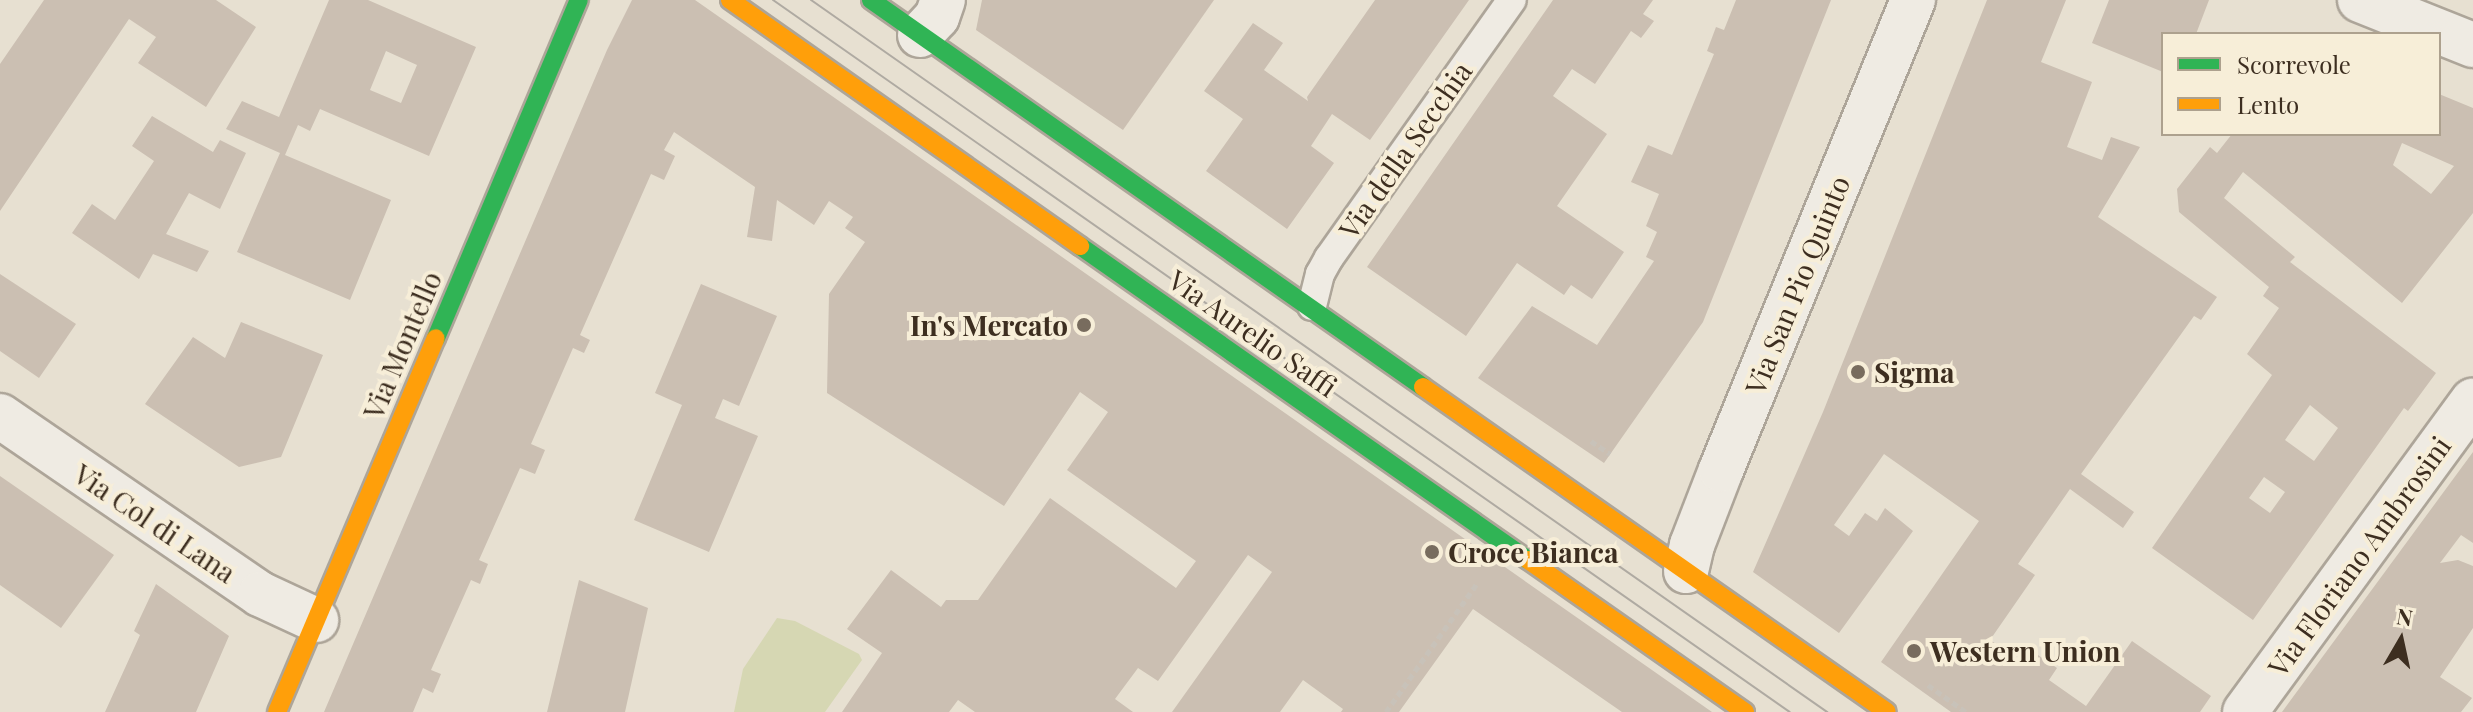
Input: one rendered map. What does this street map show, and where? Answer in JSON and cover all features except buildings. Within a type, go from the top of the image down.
[{"type":"street","name":"Via Montello","points":[[277,712],[579,0]]},
{"type":"street","name":"Via Aurelio Saffi","points":[[730,0],[1745,712]]},
{"type":"street","name":"Via Aurelio Saffi","points":[[871,0],[932,17],[1312,306],[1887,712]]},
{"type":"street","name":"Via San Pio Quinto","points":[[1686,571],[1692,545],[1721,470],[1913,0]]},
{"type":"street","points":[[2360,0],[2440,32]]},
{"type":"street","points":[[2441,32],[2473,45]]},
{"type":"street","name":"Via Floriano Ambrosini","points":[[2245,712],[2473,401]]},
{"type":"street","name":"Via Col di Lana","points":[[0,416],[260,594],[316,620]]},
{"type":"lane","name":"Via della Secchia","points":[[1312,306],[1320,274],[1329,258],[1512,0]]},
{"type":"path","points":[[1386,712],[1479,580]]},
{"type":"green space","points":[[777,618],[795,621],[859,654],[862,660],[825,712],[734,712],[743,669]]},
{"type":"tram line","points":[[773,0],[1790,712]]},
{"type":"tram line","points":[[811,0],[1827,712]]},
{"type":"traffic: fast","points":[[436,338],[579,0]]},
{"type":"traffic: fast","points":[[871,0],[1423,387]]},
{"type":"traffic: fast","points":[[1080,246],[1528,560]]},
{"type":"traffic: slow","points":[[730,0],[1080,246]]},
{"type":"traffic: slow","points":[[277,712],[436,338]]},
{"type":"traffic: slow","points":[[1423,387],[1887,712]]},
{"type":"traffic: slow","points":[[1528,560],[1745,712]]},
{"type":"place","name":"In's Mercato","points":[[1084,325]]},
{"type":"place","name":"Sigma","points":[[1858,372]]},
{"type":"place","name":"Croce Bianca","points":[[1432,552]]},
{"type":"place","name":"Western Union","points":[[1914,651]]}]
